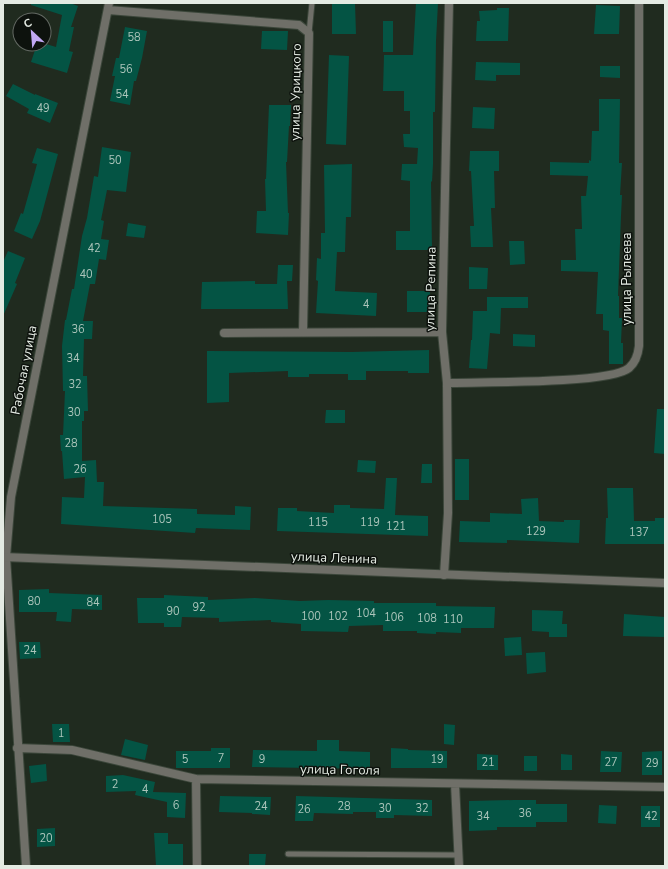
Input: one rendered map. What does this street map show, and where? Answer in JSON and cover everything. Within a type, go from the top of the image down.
[{"type":"street","name":"улица Репина","points":[[444,575],[448,513],[447,383],[442,332],[449,3]]},
{"type":"street","name":"улица Рылеева","points":[[447,383],[595,378],[615,374],[629,369],[637,359],[639,346],[639,3]]},
{"type":"street","name":"улица Урицкого","points":[[109,6],[299,25],[309,33],[303,332]]},
{"type":"street","name":"Рабочая улица","points":[[26,866],[4,557],[11,497],[109,6]]},
{"type":"street","points":[[224,333],[442,332]]},
{"type":"street","name":"улица Ленина","points":[[4,557],[665,583]]},
{"type":"street","name":"улица Гоголя","points":[[17,748],[72,750],[196,779],[665,787]]},
{"type":"street","points":[[196,779],[197,866]]},
{"type":"street","points":[[455,784],[459,866]]},
{"type":"lane","points":[[309,33],[312,3]]},
{"type":"lane","points":[[288,854],[459,855]]},
{"type":"building","points":[[31,3],[70,3],[78,6],[71,27],[74,27],[69,51],[73,52],[67,73],[31,62],[34,52],[52,52],[52,46],[56,47],[62,15],[31,5]]},
{"type":"building","points":[[332,3],[355,3],[356,34],[332,34]]},
{"type":"building","points":[[416,3],[438,3],[435,112],[433,112],[432,182],[431,181],[432,250],[396,250],[396,231],[410,231],[410,181],[401,180],[402,164],[417,164],[418,148],[404,147],[403,134],[410,134],[410,111],[404,111],[404,91],[383,91],[384,55],[413,55]]},
{"type":"building","points":[[596,5],[620,6],[619,34],[594,34]]},
{"type":"building","points":[[497,8],[509,8],[508,41],[476,41],[477,21],[480,21],[479,11],[497,10]]},
{"type":"building","points":[[383,21],[393,21],[393,52],[383,52]]},
{"type":"building","points":[[125,27],[147,31],[142,58],[136,81],[134,81],[130,105],[110,101],[115,76],[112,76],[116,58],[119,58]]},
{"type":"building","points":[[262,31],[288,31],[287,50],[261,49]]},
{"type":"building","points":[[329,55],[349,56],[346,145],[326,144]]},
{"type":"building","points":[[476,62],[520,63],[520,75],[496,75],[496,81],[475,80]]},
{"type":"building","points":[[600,66],[620,66],[620,78],[600,77]]},
{"type":"building","points":[[13,84],[35,95],[58,103],[50,123],[27,113],[29,109],[6,96]]},
{"type":"building","points":[[599,99],[620,99],[619,163],[622,163],[620,195],[622,195],[618,296],[619,318],[622,318],[621,343],[623,343],[623,364],[609,364],[609,331],[603,330],[603,314],[596,314],[598,272],[561,271],[561,260],[576,260],[575,229],[582,229],[581,196],[586,196],[588,176],[550,175],[550,162],[589,163],[589,160],[591,161],[592,131],[599,131]]},
{"type":"building","points":[[269,105],[291,105],[286,162],[289,213],[288,235],[256,233],[257,211],[266,211],[265,179]]},
{"type":"building","points":[[473,107],[495,108],[494,129],[472,128]]},
{"type":"building","points":[[102,147],[131,152],[126,192],[107,190],[101,220],[104,221],[101,239],[109,240],[106,260],[99,259],[95,284],[90,284],[83,321],[93,321],[92,339],[84,339],[83,376],[87,376],[88,411],[84,411],[84,421],[82,421],[82,461],[96,460],[97,482],[104,482],[103,506],[197,509],[197,514],[235,515],[235,506],[251,507],[250,530],[196,528],[195,533],[61,524],[62,497],[84,498],[85,477],[64,479],[60,435],[63,435],[65,391],[63,391],[62,346],[65,320],[72,289],[74,289],[82,236],[87,218],[94,176],[98,177]]},
{"type":"building","points":[[37,148],[58,154],[40,221],[32,239],[14,231],[21,213],[23,214],[37,164],[32,163]]},
{"type":"building","points":[[470,151],[499,151],[499,171],[494,171],[495,208],[491,208],[493,247],[471,247],[470,226],[474,226],[471,171],[469,171]]},
{"type":"building","points":[[352,164],[351,217],[346,217],[345,252],[337,252],[335,291],[377,293],[376,316],[316,313],[318,281],[316,280],[317,258],[321,259],[321,233],[325,233],[324,165]]},
{"type":"building","points":[[128,223],[146,226],[144,238],[126,236]]},
{"type":"building","points":[[509,241],[524,241],[525,264],[510,265]]},
{"type":"building","points":[[8,251],[25,258],[15,283],[17,284],[3,316],[3,262]]},
{"type":"building","points":[[278,265],[293,265],[292,281],[287,281],[288,309],[201,309],[202,282],[255,281],[255,284],[277,284]]},
{"type":"building","points":[[469,267],[488,268],[487,289],[469,289]]},
{"type":"building","points":[[407,291],[430,291],[430,312],[407,312]]},
{"type":"building","points":[[487,297],[528,297],[528,308],[501,308],[500,334],[490,333],[487,369],[469,368],[473,311],[487,311]]},
{"type":"building","points":[[513,334],[535,335],[535,347],[513,346]]},
{"type":"building","points":[[429,350],[429,373],[408,373],[408,371],[366,371],[366,380],[348,380],[348,374],[309,374],[309,377],[288,377],[288,371],[229,373],[229,402],[207,403],[207,351],[351,352]]},
{"type":"building","points":[[657,409],[665,409],[665,454],[654,453]]},
{"type":"building","points":[[326,410],[345,410],[345,423],[325,423]]},
{"type":"building","points":[[455,459],[469,459],[469,500],[455,500]]},
{"type":"building","points":[[358,460],[376,461],[375,473],[357,472]]},
{"type":"building","points":[[422,464],[432,464],[432,483],[421,483]]},
{"type":"building","points":[[386,478],[397,478],[395,515],[428,516],[428,536],[277,531],[278,508],[297,508],[297,511],[334,513],[334,505],[350,505],[350,508],[384,509]]},
{"type":"building","points":[[607,488],[633,488],[634,521],[655,521],[655,518],[665,518],[665,544],[605,544],[606,518],[608,518]]},
{"type":"building","points":[[538,498],[539,521],[564,522],[564,520],[580,520],[579,543],[507,540],[507,543],[459,542],[460,521],[490,522],[490,513],[522,514],[521,499]]},
{"type":"building","points":[[49,589],[49,593],[102,595],[102,610],[72,609],[71,622],[56,621],[57,612],[19,612],[19,590]]},
{"type":"building","points":[[164,595],[208,597],[208,600],[255,598],[300,601],[328,600],[374,601],[374,603],[436,603],[436,606],[495,607],[494,628],[461,628],[461,633],[436,632],[436,634],[417,633],[417,631],[383,631],[383,625],[349,626],[348,632],[301,631],[301,624],[271,622],[271,620],[219,622],[219,618],[182,617],[181,627],[164,627],[164,623],[138,623],[137,598],[164,598]]},
{"type":"building","points":[[532,610],[563,611],[562,624],[567,624],[567,637],[549,637],[549,632],[532,631]]},
{"type":"building","points":[[624,614],[665,617],[665,637],[623,636]]},
{"type":"building","points":[[521,637],[522,655],[505,656],[504,638]]},
{"type":"building","points":[[19,642],[40,642],[41,658],[20,659]]},
{"type":"building","points":[[545,652],[546,672],[527,674],[526,653]]},
{"type":"building","points":[[52,724],[69,724],[70,742],[53,742]]},
{"type":"building","points":[[444,724],[455,725],[454,745],[444,744]]},
{"type":"building","points":[[125,739],[148,745],[145,760],[121,755]]},
{"type":"building","points":[[317,740],[339,740],[339,751],[370,752],[370,769],[252,767],[253,750],[317,751]]},
{"type":"building","points":[[211,748],[230,748],[230,768],[176,768],[176,751],[211,751]]},
{"type":"building","points":[[391,748],[447,751],[447,768],[391,768]]},
{"type":"building","points":[[601,751],[622,752],[621,772],[600,772]]},
{"type":"building","points":[[662,751],[662,775],[642,775],[642,752]]},
{"type":"building","points":[[477,754],[498,755],[498,770],[477,770]]},
{"type":"building","points":[[561,754],[572,755],[572,770],[561,770]]},
{"type":"building","points":[[524,756],[537,756],[537,771],[524,771]]},
{"type":"building","points":[[46,764],[47,781],[31,783],[29,766]]},
{"type":"building","points":[[123,775],[155,782],[153,792],[186,793],[185,818],[167,817],[167,802],[135,795],[136,791],[106,792],[106,776]]},
{"type":"building","points":[[220,796],[271,797],[270,815],[219,812]]},
{"type":"building","points":[[296,796],[432,800],[432,816],[394,815],[394,818],[376,818],[376,812],[353,812],[353,814],[314,813],[313,821],[295,821]]},
{"type":"building","points":[[536,800],[536,804],[567,804],[567,822],[536,822],[536,827],[497,827],[497,830],[469,831],[469,801]]},
{"type":"building","points":[[599,805],[617,806],[616,824],[598,823]]},
{"type":"building","points":[[641,806],[660,806],[660,827],[641,827]]},
{"type":"building","points":[[55,828],[55,846],[37,847],[37,829]]},
{"type":"building","points":[[154,833],[168,833],[168,844],[183,844],[183,866],[156,866]]},
{"type":"building","points":[[249,854],[266,854],[265,866],[249,866]]}]
